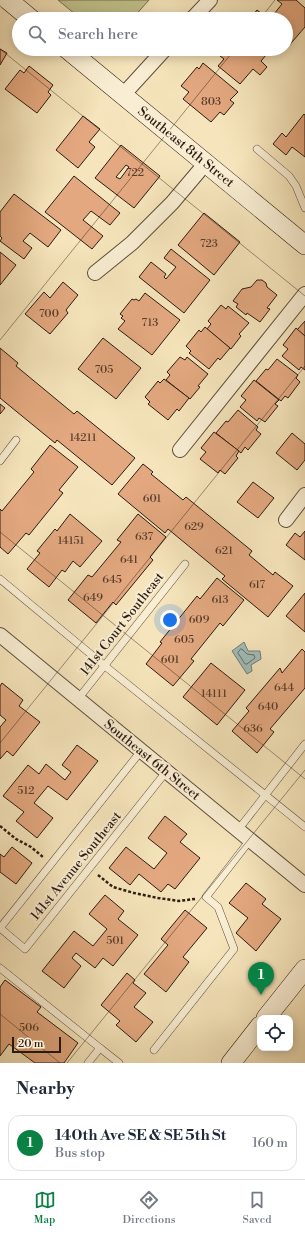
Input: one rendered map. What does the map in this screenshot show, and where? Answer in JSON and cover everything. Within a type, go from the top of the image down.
[{"type":"street","points":[[8,0],[23,12]]},
{"type":"street","points":[[199,12],[210,0]]},
{"type":"street","name":"Southeast 8th Street","points":[[76,56],[206,164],[302,240]]},
{"type":"street","points":[[123,95],[159,56]]},
{"type":"street","points":[[95,273],[132,243],[172,203],[206,164]]},
{"type":"street","points":[[180,450],[305,294]]},
{"type":"street","points":[[286,520],[305,495]]},
{"type":"street","name":"Southeast 6th Street","points":[[1,638],[78,699],[305,885]]},
{"type":"street","points":[[268,1015],[305,969]]},
{"type":"street","points":[[232,1063],[257,1030]]},
{"type":"lane","points":[[257,149],[289,176],[296,186],[305,208]]},
{"type":"lane","points":[[0,461],[16,440]]},
{"type":"lane","name":"141st Court Southeast","points":[[78,699],[185,564]]},
{"type":"lane","points":[[0,579],[105,666],[305,827]]},
{"type":"lane","points":[[238,830],[305,744]]},
{"type":"lane","name":"141st Avenue Southeast","points":[[141,751],[0,928],[25,949],[166,772]]},
{"type":"lane","points":[[154,1050],[234,949],[218,907],[206,897],[250,840]]},
{"type":"lane","points":[[0,968],[119,1063]]},
{"type":"lane","points":[[88,1063],[100,1048]]},
{"type":"path","points":[[0,826],[31,847],[51,864]]},
{"type":"path","points":[[90,868],[113,886],[134,893],[178,901],[206,897]]},
{"type":"green space","points":[[58,0],[149,0],[138,12],[73,12]]},
{"type":"water","points":[[244,642],[248,651],[260,651],[261,659],[251,665],[252,671],[247,674],[232,651]]},
{"type":"building","points":[[277,0],[296,0],[305,8],[305,27],[293,41],[293,12],[276,12],[282,4]]},
{"type":"building","points":[[0,49],[7,53],[0,65]]},
{"type":"building","points":[[220,56],[265,56],[261,61],[267,67],[260,75],[253,69],[240,84],[218,66],[224,59]]},
{"type":"building","points":[[203,63],[238,92],[230,100],[234,103],[224,115],[220,112],[211,122],[183,99],[189,92],[181,86],[197,67],[199,69]]},
{"type":"building","points":[[29,66],[53,85],[48,92],[51,95],[37,113],[5,89],[20,70],[24,73]]},
{"type":"building","points":[[304,114],[305,157],[292,147],[286,155],[273,144],[282,133],[286,137]]},
{"type":"building","points":[[83,116],[100,129],[89,142],[95,147],[78,168],[56,150]]},
{"type":"building","points":[[121,145],[160,176],[134,208],[95,178]],"holes":[[[126,165],[129,167],[120,179],[116,177]]]},
{"type":"building","points":[[74,176],[120,213],[110,225],[91,211],[83,220],[103,236],[92,249],[45,212]]},
{"type":"building","points":[[14,194],[61,230],[48,247],[30,233],[23,241],[32,248],[24,259],[0,241],[2,238],[0,236],[0,212]]},
{"type":"building","points":[[204,213],[240,242],[214,275],[178,245]]},
{"type":"building","points":[[171,249],[210,280],[184,313],[139,277],[151,262],[166,274],[164,277],[166,279],[176,267],[164,258]]},
{"type":"building","points":[[0,252],[16,265],[0,285]]},
{"type":"building","points":[[257,280],[262,280],[266,283],[267,287],[277,295],[267,308],[270,309],[260,322],[247,313],[246,315],[236,307],[238,304],[233,301],[242,289],[251,287]]},
{"type":"building","points":[[63,282],[78,295],[66,310],[68,313],[50,334],[25,314],[44,292],[50,298]]},
{"type":"building","points":[[145,293],[180,320],[152,355],[118,329],[125,321],[121,318],[123,316],[120,314],[132,299],[139,301]]},
{"type":"building","points":[[221,305],[226,309],[228,306],[249,323],[239,334],[241,336],[231,349],[207,329],[211,324],[208,321]]},
{"type":"building","points":[[305,321],[305,336],[297,330]]},
{"type":"building","points":[[205,327],[230,348],[220,360],[218,358],[209,369],[189,353],[191,351],[186,346],[199,330],[201,332]]},
{"type":"building","points":[[296,328],[305,336],[305,370],[301,367],[299,370],[282,356],[288,349],[283,345]]},
{"type":"building","points":[[103,338],[141,368],[116,399],[78,369]]},
{"type":"building","points":[[0,348],[18,363],[16,366],[74,414],[77,411],[135,458],[112,485],[57,440],[55,443],[0,398]]},
{"type":"building","points":[[180,357],[185,360],[187,357],[208,374],[190,399],[166,380],[170,375],[167,372]]},
{"type":"building","points":[[277,359],[298,375],[296,378],[300,382],[288,398],[285,396],[281,401],[256,381]]},
{"type":"building","points":[[164,379],[189,398],[179,411],[177,409],[168,420],[148,404],[150,402],[145,397],[158,381],[160,383]]},
{"type":"building","points":[[254,380],[279,400],[275,404],[278,406],[265,422],[259,418],[257,421],[240,407],[246,400],[241,396]]},
{"type":"building","points":[[0,404],[5,408],[0,414]]},
{"type":"building","points":[[238,410],[258,427],[256,430],[261,434],[248,450],[245,447],[241,453],[216,433]]},
{"type":"building","points":[[214,432],[239,451],[236,456],[238,458],[225,474],[220,470],[218,473],[200,459],[206,452],[201,448]]},
{"type":"building","points":[[292,433],[305,444],[305,460],[297,470],[276,453]]},
{"type":"building","points":[[50,445],[78,467],[59,490],[63,493],[29,535],[26,533],[8,554],[0,547],[0,509],[2,511],[34,472],[31,469]]},
{"type":"building","points":[[143,464],[153,472],[151,474],[183,500],[186,497],[252,551],[249,555],[273,575],[275,572],[293,586],[268,617],[222,579],[225,576],[168,529],[165,533],[118,494]]},
{"type":"building","points":[[253,482],[274,498],[258,518],[237,502]]},
{"type":"building","points":[[70,514],[102,541],[80,567],[73,561],[65,572],[62,570],[49,587],[27,569],[40,553],[37,551],[55,529],[57,531]]},
{"type":"building","points":[[138,514],[166,537],[150,557],[153,560],[116,605],[113,602],[96,623],[68,600],[88,575],[92,577],[121,542],[117,540]]},
{"type":"building","points":[[305,531],[305,560],[286,545],[295,533],[300,537]]},
{"type":"building","points":[[217,578],[244,600],[223,626],[220,623],[191,659],[194,661],[173,686],[146,664],[162,643],[160,642],[197,596],[200,599]]},
{"type":"building","points":[[305,593],[305,632],[286,616]]},
{"type":"building","points":[[302,649],[305,652],[305,688],[270,729],[274,732],[257,753],[232,731],[249,711],[246,708],[280,668],[282,673]]},
{"type":"building","points":[[211,663],[245,690],[217,725],[183,697]]},
{"type":"building","points":[[2,683],[23,700],[19,706],[40,722],[13,756],[7,751],[0,759],[0,727],[6,720],[0,715],[0,686]]},
{"type":"building","points":[[77,745],[98,761],[67,800],[48,786],[34,803],[53,818],[37,838],[16,821],[24,812],[3,796],[28,765],[39,774],[46,764],[65,780],[71,772],[62,765]]},
{"type":"building","points":[[165,816],[187,834],[180,842],[200,858],[175,889],[168,884],[161,892],[139,874],[130,885],[109,868],[126,847],[154,869],[167,853],[148,838]]},
{"type":"building","points":[[12,847],[32,863],[16,884],[0,872],[0,854],[4,857]]},
{"type":"building","points":[[246,883],[266,899],[262,904],[281,919],[256,951],[236,933],[248,918],[229,903]]},
{"type":"building","points":[[105,895],[124,911],[118,919],[138,935],[113,966],[103,958],[95,968],[76,953],[72,958],[81,966],[64,988],[42,971],[74,931],[93,946],[107,929],[89,914]]},
{"type":"building","points":[[185,910],[207,928],[183,957],[189,962],[166,992],[144,974],[168,945],[161,939]]},
{"type":"building","points":[[127,973],[135,980],[133,983],[146,993],[134,1007],[153,1022],[136,1042],[116,1025],[120,1021],[101,1005]]},
{"type":"building","points":[[5,980],[41,1007],[37,1012],[78,1043],[64,1063],[35,1063],[9,1044],[0,1056],[0,987]]},
{"type":"place","name":"140th Ave SE & SE 5th St","points":[[261,995]]}]
